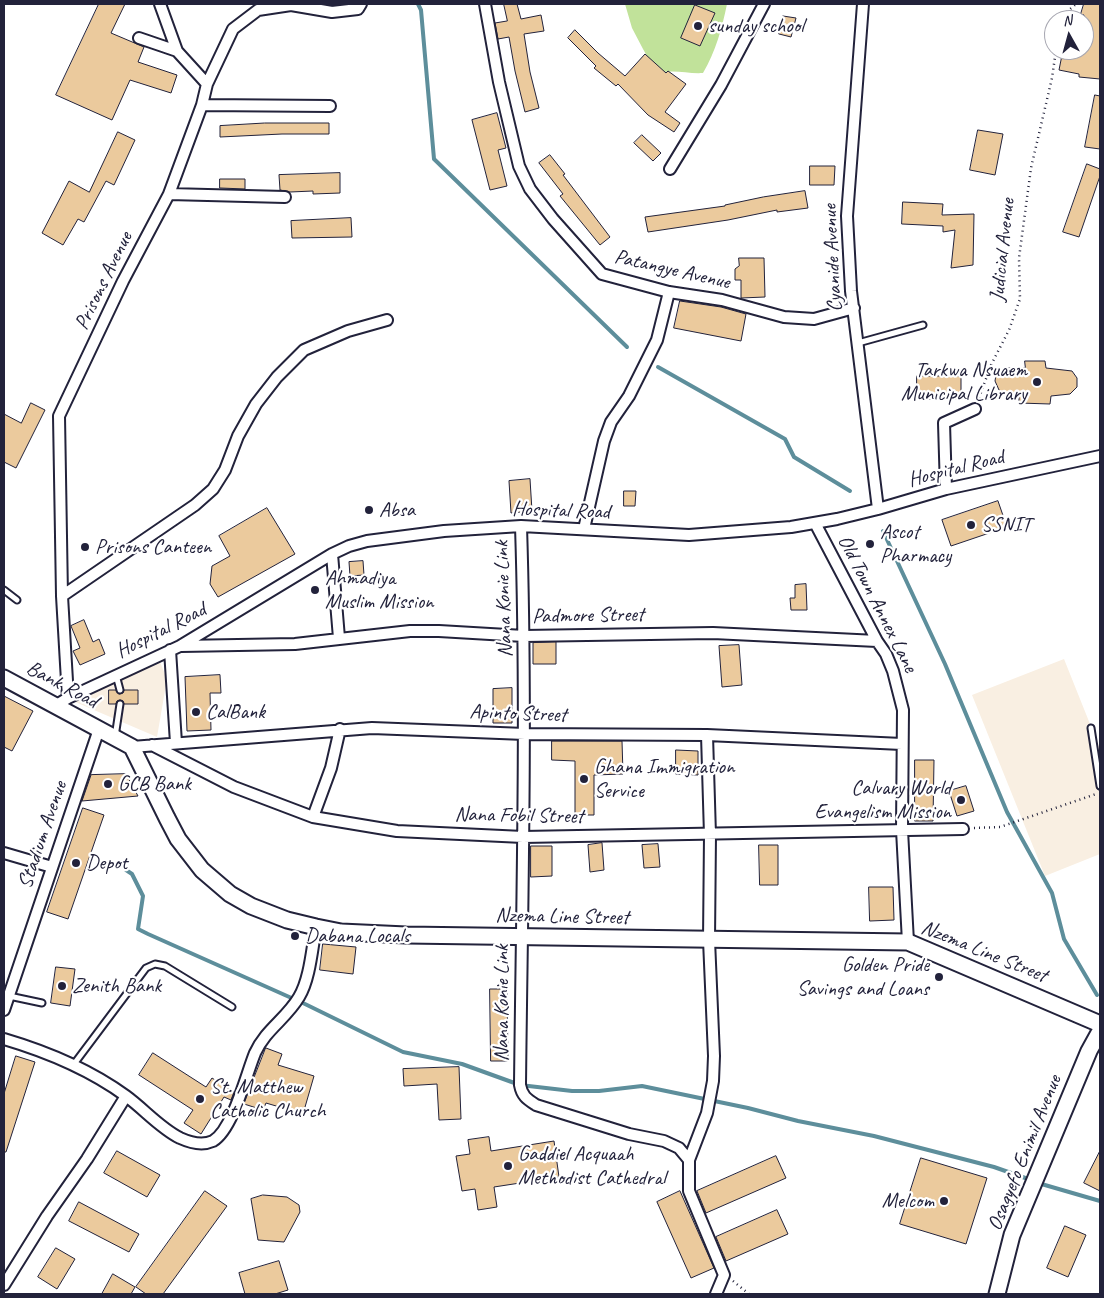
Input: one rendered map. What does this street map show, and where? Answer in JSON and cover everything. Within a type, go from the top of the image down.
[{"type":"street","points":[[160,4],[177,51],[207,84]]},
{"type":"street","name":"Prisons Avenue","points":[[62,702],[59,416],[123,281],[169,194],[202,105],[207,84],[233,29],[258,10],[291,5],[332,12],[358,9],[361,4]]},
{"type":"street","name":"Patangye Avenue","points":[[486,4],[500,82],[519,166],[530,189],[553,219],[602,274],[669,292],[722,300],[784,317],[814,319],[854,308]]},
{"type":"street","points":[[670,168],[721,86],[764,4]]},
{"type":"street","name":"Cyanide Avenue","points":[[863,4],[846,216],[854,308],[878,509]]},
{"type":"street","points":[[139,38],[177,51]]},
{"type":"street","points":[[202,105],[330,106]]},
{"type":"street","points":[[169,194],[285,197]]},
{"type":"street","points":[[584,529],[606,435],[611,422],[629,396],[656,340],[669,292]]},
{"type":"street","points":[[62,596],[195,505],[213,489],[225,470],[238,436],[256,404],[277,377],[304,350],[348,331],[387,320]]},
{"type":"street","points":[[946,489],[944,423],[975,409]]},
{"type":"street","name":"Hospital Road","points":[[62,702],[175,648],[332,554],[349,546],[367,541],[444,531],[521,526],[689,535],[791,527],[878,509],[946,489],[1100,456]]},
{"type":"street","name":"Old Town Annex Lane","points":[[815,523],[877,641],[886,654],[899,690],[903,710],[902,830],[908,942]]},
{"type":"street","name":"Nana Konie Link","points":[[521,526],[525,734],[520,1085],[526,1099],[536,1104],[629,1134],[664,1141],[678,1148],[689,1160]]},
{"type":"street","points":[[332,554],[339,638]]},
{"type":"street","name":"Padmore Street","points":[[175,648],[294,644],[410,631],[440,630],[524,636],[713,633],[877,641]]},
{"type":"street","points":[[175,648],[176,743]]},
{"type":"street","name":"Bank Road","points":[[4,678],[62,702],[99,729]]},
{"type":"street","name":"Apinto Street","points":[[132,747],[340,729],[372,728],[525,734],[707,735],[902,744]]},
{"type":"street","points":[[99,729],[132,747]]},
{"type":"street","name":"Stadium Avenue","points":[[4,1010],[99,729]]},
{"type":"street","points":[[313,817],[331,768],[340,729]]},
{"type":"street","points":[[707,735],[710,835],[709,940],[714,1056],[713,1081],[707,1114],[689,1160],[689,1191],[724,1275],[716,1294]]},
{"type":"street","name":"Nana Fobil Street","points":[[152,745],[234,787],[313,817],[397,831],[523,837],[963,829]]},
{"type":"street","name":"Nzema Line Street","points":[[132,747],[166,818],[178,839],[202,870],[230,894],[251,906],[287,920],[342,932],[406,935],[908,942],[1100,1024]]},
{"type":"street","points":[[4,853],[52,868]]},
{"type":"street","points":[[4,1038],[74,1064],[126,1096],[167,1130],[180,1138],[197,1144],[211,1142],[224,1130],[233,1112],[260,1043],[267,1033],[288,1013],[300,996],[305,984],[316,927]]},
{"type":"street","name":"Osagyefo Enimil Avenue","points":[[997,1294],[1012,1235],[1089,1051],[1100,1030]]},
{"type":"street","points":[[4,1285],[126,1096]]},
{"type":"lane","points":[[858,343],[924,325]]},
{"type":"lane","points":[[4,590],[17,600]]},
{"type":"lane","points":[[116,675],[120,690]]},
{"type":"lane","points":[[115,737],[120,704]]},
{"type":"lane","points":[[1091,728],[1100,786]]},
{"type":"lane","points":[[74,1064],[146,968],[155,964],[165,966],[232,1007]]},
{"type":"lane","points":[[9,995],[42,1003]]},
{"type":"path","name":"Judicial Avenue","points":[[975,409],[991,365],[1010,330],[1020,299],[1019,258],[1031,168],[1054,60]]},
{"type":"path","points":[[963,829],[1000,827],[1100,793]]},
{"type":"path","points":[[724,1275],[749,1294]]},
{"type":"shaded area","points":[[1064,659],[1100,749],[1100,854],[1045,876],[972,695]]},
{"type":"shaded area","points":[[160,662],[167,679],[157,737],[73,701]]},
{"type":"green space","points":[[625,4],[727,4],[718,39],[703,73],[664,72],[651,63],[632,28]]},
{"type":"building","points":[[99,4],[125,4],[111,33],[144,47],[138,62],[177,75],[171,93],[130,80],[112,120],[56,95]]},
{"type":"building","points":[[504,4],[517,4],[521,19],[541,15],[544,31],[524,34],[530,72],[539,108],[525,112],[509,37],[498,39],[495,23],[507,21]]},
{"type":"building","points":[[1084,4],[1100,4],[1100,79],[1079,77],[1079,74],[1059,70],[1061,60],[1094,60],[1094,10],[1082,10]]},
{"type":"building","name":"sunday school","points":[[695,5],[715,13],[700,46],[681,38]]},
{"type":"building","points":[[783,16],[796,18],[791,37],[779,34]]},
{"type":"building","points":[[575,30],[625,76],[645,54],[666,73],[668,71],[686,84],[665,112],[680,123],[674,132],[648,115],[618,84],[616,86],[594,68],[596,66],[568,38]]},
{"type":"building","points":[[1095,95],[1100,96],[1100,149],[1085,147]]},
{"type":"building","points":[[497,113],[506,148],[498,150],[507,186],[490,190],[472,120]]},
{"type":"building","points":[[265,123],[329,123],[329,134],[220,137],[220,126]]},
{"type":"building","points":[[978,130],[1003,134],[995,175],[970,170]]},
{"type":"building","points":[[118,132],[135,140],[114,185],[106,181],[84,222],[78,219],[63,245],[42,233],[69,181],[89,192]]},
{"type":"building","points":[[642,135],[661,153],[653,161],[634,143]]},
{"type":"building","points":[[550,155],[610,237],[600,245],[560,196],[563,194],[539,163]]},
{"type":"building","points":[[1087,164],[1100,169],[1100,176],[1079,237],[1063,232]]},
{"type":"building","points":[[810,166],[835,166],[834,185],[810,185]]},
{"type":"building","points":[[340,173],[340,193],[313,194],[313,191],[290,192],[280,190],[279,175]]},
{"type":"building","points":[[220,179],[245,179],[245,189],[220,188]]},
{"type":"building","points":[[805,191],[808,208],[777,212],[777,210],[728,220],[648,232],[645,217],[725,206],[763,197]]},
{"type":"building","points":[[903,202],[943,204],[942,215],[974,214],[973,265],[951,268],[955,230],[943,232],[943,226],[902,224]]},
{"type":"building","points":[[351,218],[352,237],[292,238],[291,221]]},
{"type":"building","points":[[739,258],[764,258],[765,297],[741,298],[741,280],[735,280],[735,269],[739,266]]},
{"type":"building","points":[[680,301],[721,307],[746,314],[741,341],[674,328]]},
{"type":"building","points":[[1025,361],[1045,361],[1046,368],[1072,371],[1077,378],[1077,387],[1070,394],[1051,396],[1050,404],[1019,403],[1019,396],[1003,393],[999,390],[995,381],[996,375],[1004,368],[1025,368]]},
{"type":"building","points":[[917,376],[961,376],[961,399],[917,399]]},
{"type":"building","points":[[31,403],[45,410],[16,468],[4,462],[4,414],[21,423]]},
{"type":"building","points":[[530,479],[532,511],[511,513],[509,481]]},
{"type":"building","points":[[624,491],[636,491],[635,506],[624,506]]},
{"type":"building","name":"SSNIT","points":[[998,501],[1007,527],[951,546],[942,520]]},
{"type":"building","points":[[267,508],[295,554],[218,597],[210,584],[212,566],[230,556],[219,536]]},
{"type":"building","points":[[363,561],[364,575],[350,576],[349,562]]},
{"type":"building","points":[[806,584],[807,610],[791,610],[790,598],[795,598],[795,585]]},
{"type":"building","points":[[84,620],[93,642],[99,639],[105,654],[80,665],[73,651],[80,648],[71,626]]},
{"type":"building","points":[[556,642],[556,664],[533,664],[533,643]]},
{"type":"building","points":[[739,645],[742,685],[722,687],[719,646]]},
{"type":"building","points":[[220,675],[221,693],[210,693],[211,730],[187,731],[185,677]]},
{"type":"building","points":[[512,688],[512,723],[493,723],[493,689]]},
{"type":"building","points":[[109,690],[116,690],[119,694],[123,693],[124,690],[138,690],[138,704],[124,704],[120,700],[116,704],[109,704]]},
{"type":"building","points":[[4,696],[33,711],[12,751],[4,747]]},
{"type":"building","points":[[552,741],[622,741],[623,774],[594,775],[594,815],[575,815],[575,761],[552,760]]},
{"type":"building","points":[[676,750],[698,751],[698,775],[676,774]]},
{"type":"building","points":[[915,760],[934,760],[933,821],[915,821]]},
{"type":"building","points":[[126,774],[138,796],[82,801],[91,775]]},
{"type":"building","points":[[966,786],[974,811],[957,816],[949,791]]},
{"type":"building","name":"Depot","points":[[83,808],[104,815],[68,919],[47,912]]},
{"type":"building","points":[[602,843],[604,870],[590,872],[588,845]]},
{"type":"building","points":[[658,844],[660,867],[644,868],[642,845]]},
{"type":"building","points":[[759,845],[778,845],[778,885],[760,885]]},
{"type":"building","points":[[531,846],[552,846],[552,876],[531,877]]},
{"type":"building","points":[[869,887],[893,887],[894,920],[870,921]]},
{"type":"building","points":[[323,944],[356,947],[353,974],[320,970]]},
{"type":"building","points":[[56,967],[75,969],[70,1006],[51,1003]]},
{"type":"building","points":[[490,989],[507,989],[508,1061],[491,1061]]},
{"type":"building","points":[[266,1048],[282,1054],[278,1065],[314,1076],[303,1114],[266,1103],[263,1110],[244,1104]]},
{"type":"building","name":"St. Matthew Catholic Church","points":[[153,1053],[206,1087],[212,1078],[234,1092],[231,1100],[224,1097],[201,1134],[184,1123],[193,1110],[139,1075]]},
{"type":"building","points":[[16,1056],[35,1062],[6,1152],[4,1152],[4,1094]]},
{"type":"building","points":[[459,1067],[461,1119],[439,1120],[437,1084],[404,1086],[403,1069]]},
{"type":"building","name":"Gaddiel Acquaah Methodist Cathedral","points":[[489,1137],[491,1151],[554,1141],[559,1177],[494,1187],[497,1207],[478,1210],[475,1189],[462,1191],[456,1156],[470,1154],[468,1140]]},
{"type":"building","points":[[117,1151],[160,1175],[147,1197],[104,1173]]},
{"type":"building","points":[[1100,1151],[1100,1191],[1084,1183]]},
{"type":"building","points":[[776,1156],[786,1178],[706,1213],[697,1191]]},
{"type":"building","name":"Melcom","points":[[921,1158],[987,1178],[966,1244],[900,1224]]},
{"type":"building","points":[[205,1191],[227,1206],[163,1294],[146,1294],[136,1287]]},
{"type":"building","points":[[680,1191],[714,1268],[691,1278],[657,1202]]},
{"type":"building","points":[[263,1195],[287,1197],[299,1205],[300,1212],[284,1242],[258,1240],[251,1199]]},
{"type":"building","points":[[79,1202],[139,1234],[129,1252],[69,1221]]},
{"type":"building","points":[[777,1210],[788,1234],[726,1261],[716,1237]]},
{"type":"building","points":[[1065,1226],[1086,1235],[1068,1277],[1047,1268]]},
{"type":"building","points":[[56,1248],[75,1259],[57,1289],[38,1277]]},
{"type":"building","points":[[279,1261],[288,1290],[275,1294],[245,1294],[239,1273]]},
{"type":"building","points":[[113,1274],[135,1287],[131,1294],[102,1294]]},
{"type":"waterway","points":[[418,4],[421,10],[434,159],[627,347]]},
{"type":"waterway","points":[[658,367],[785,439],[794,457],[850,491]]},
{"type":"waterway","points":[[883,531],[945,664],[1007,812],[1052,893],[1064,939],[1097,995]]},
{"type":"waterway","points":[[126,870],[132,874],[143,896],[138,929],[305,1004],[403,1052],[462,1064],[520,1085],[572,1091],[599,1091],[642,1086],[874,1136],[994,1167],[1031,1180]]},
{"type":"waterway","points":[[1038,1183],[1100,1201]]},
{"type":"place","name":"sunday school","points":[[698,26]]},
{"type":"place","name":"Tarkwa Nsuaem Municipal Library","points":[[1037,382]]},
{"type":"place","name":"Absa","points":[[369,510]]},
{"type":"place","name":"SSNIT","points":[[971,525]]},
{"type":"place","name":"Ascot Pharmacy","points":[[870,544]]},
{"type":"place","name":"Prisons Canteen","points":[[85,547]]},
{"type":"place","name":"Ahmadiya Muslim Mission","points":[[315,590]]},
{"type":"place","name":"CalBank","points":[[196,712]]},
{"type":"place","name":"Ghana Immigration Service","points":[[584,779]]},
{"type":"place","name":"GCB Bank","points":[[108,784]]},
{"type":"place","name":"Calvary World Evangelism Mission","points":[[961,800]]},
{"type":"place","name":"Depot","points":[[76,863]]},
{"type":"place","name":"Dabana Locals","points":[[295,936]]},
{"type":"place","name":"Golden Pride Savings and Loans","points":[[939,977]]},
{"type":"place","name":"Zenith Bank","points":[[62,986]]},
{"type":"place","name":"St. Matthew Catholic Church","points":[[200,1099]]},
{"type":"place","name":"Gaddiel Acquaah Methodist Cathedral","points":[[508,1166]]},
{"type":"place","name":"Melcom","points":[[944,1201]]}]
